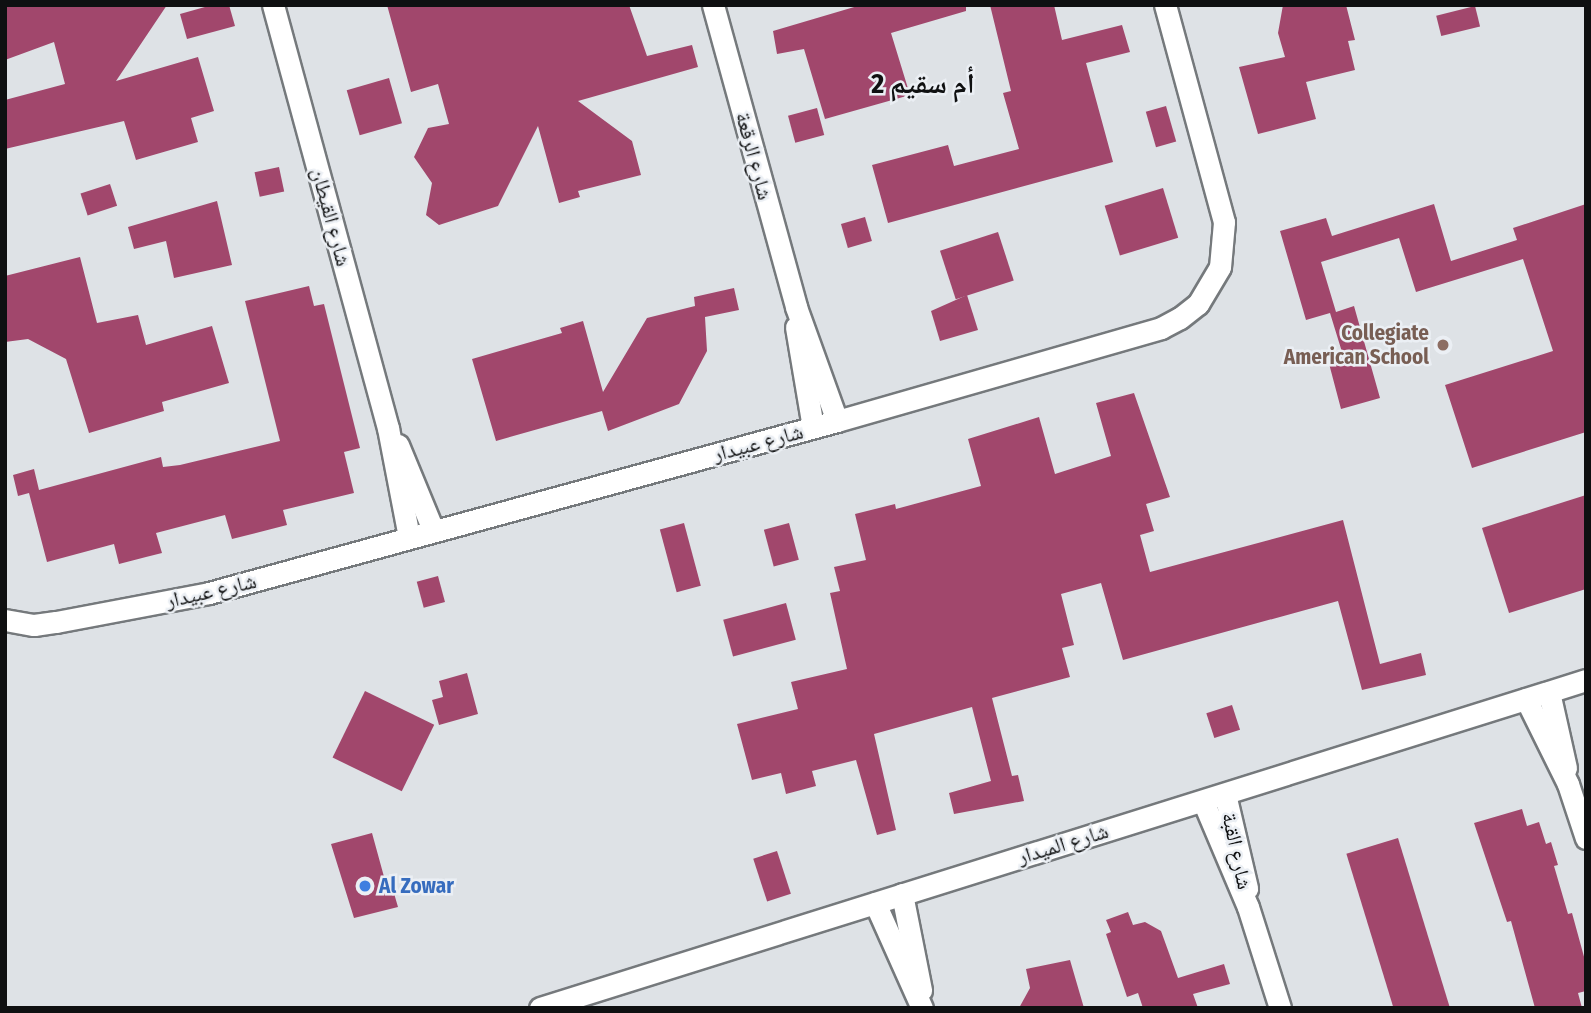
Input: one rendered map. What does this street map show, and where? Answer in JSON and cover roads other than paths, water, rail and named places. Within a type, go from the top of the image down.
[{"type":"street","name":"شارع القيطان","points":[[273,5],[388,428],[409,537]]},
{"type":"street","name":"شارع الرقعة","points":[[713,5],[796,307],[837,421]]},
{"type":"street","name":"شارع عبيدار","points":[[5,620],[34,625],[209,593],[837,421],[1161,328],[1198,304],[1220,267],[1224,222],[1165,5]]},
{"type":"street","name":"شارع الرقعة","points":[[796,307],[799,356],[813,427]]},
{"type":"street","name":"شارع القيطان","points":[[388,428],[433,530]]},
{"type":"street","name":"شارع الميدار","points":[[540,1008],[1586,680]]},
{"type":"street","points":[[1549,692],[1568,784],[1586,838]]},
{"type":"street","points":[[1526,699],[1568,784]]},
{"type":"street","name":"شارع القبة","points":[[1225,794],[1242,859],[1248,907]]},
{"type":"street","name":"شارع القبة","points":[[1203,801],[1248,907],[1280,1008]]},
{"type":"street","points":[[902,894],[922,1007]]},
{"type":"street","points":[[875,903],[922,1007]]},
{"type":"place","name":"Collegiate American School","points":[[1443,345]]},
{"type":"place","name":"Al Zowar","points":[[365,886]]},
{"type":"district","name":"أم سقيم 2","points":[[923,84]]}]
